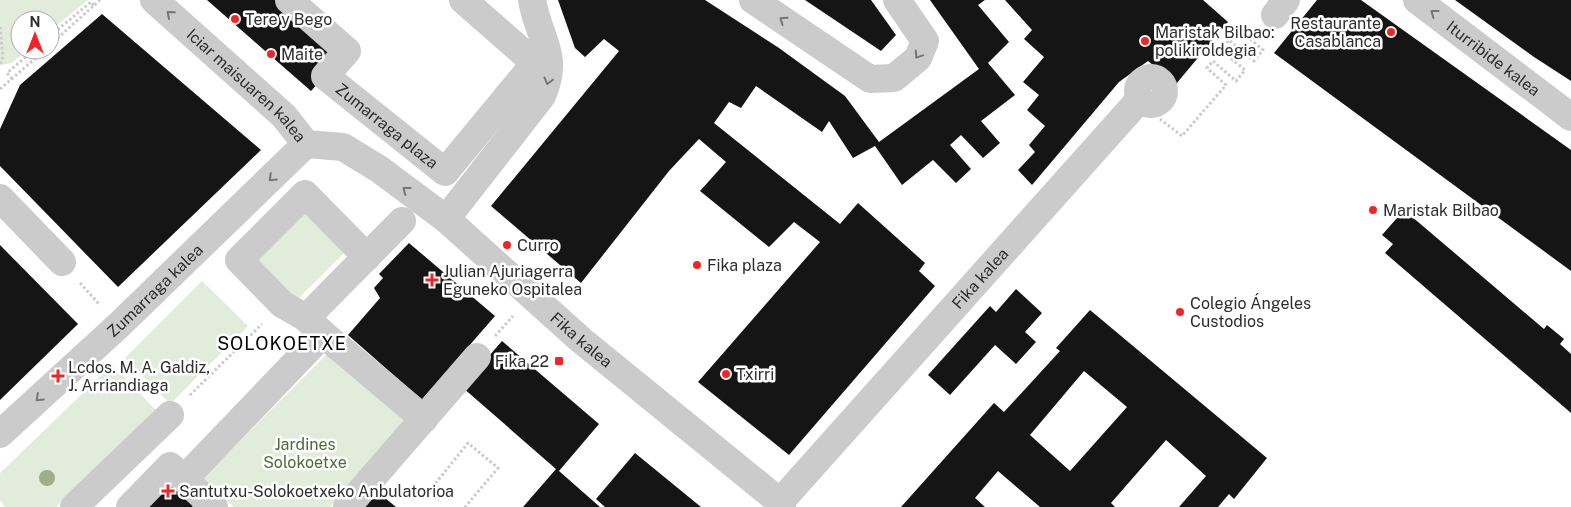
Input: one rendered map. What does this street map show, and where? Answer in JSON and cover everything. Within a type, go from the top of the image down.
[{"type":"street","name":"Iciar maisuaren kalea","points":[[154,0],[284,116],[299,151],[343,147],[379,169],[446,219]]},
{"type":"street","name":"Zumarraga plaza","points":[[289,0],[347,51],[325,76],[445,172],[535,63],[463,0]]},
{"type":"street","points":[[446,219],[542,96],[550,79],[550,58],[532,0]]},
{"type":"street","points":[[753,0],[870,79],[894,78],[918,58],[925,41],[897,0]]},
{"type":"street","name":"Iturribide kalea","points":[[1417,0],[1571,117]]},
{"type":"street","name":"Fika kalea","points":[[446,219],[581,340],[781,505],[1140,99]]},
{"type":"street","points":[[299,151],[304,171],[305,194],[367,257]]},
{"type":"street","name":"Zumarraga kalea","points":[[0,434],[119,325],[299,151]]},
{"type":"street","points":[[305,194],[239,260],[282,304],[315,326],[424,419]]},
{"type":"street","points":[[0,198],[62,262]]},
{"type":"street","points":[[184,479],[315,326],[367,257],[402,221]]},
{"type":"street","points":[[347,507],[485,348]]},
{"type":"street","points":[[74,507],[170,415]]},
{"type":"street","points":[[130,507],[170,466],[214,507]]},
{"type":"street","points":[[100,507],[139,467],[152,483]]},
{"type":"path","points":[[60,37],[95,7],[100,0]]},
{"type":"path","points":[[60,28],[91,2],[95,7]]},
{"type":"path","points":[[1168,124],[1182,136],[1226,85],[1207,68],[1213,61],[1236,81],[1245,70],[1221,50],[1230,40],[1254,61],[1263,50],[1241,32],[1248,23],[1272,15]]},
{"type":"path","points":[[0,28],[3,56],[0,66]]},
{"type":"path","points":[[12,79],[7,73],[22,60]]},
{"type":"path","points":[[0,89],[34,60]]},
{"type":"path","points":[[485,348],[517,311]]},
{"type":"path","points":[[114,355],[170,415],[266,320]]},
{"type":"path","points":[[426,495],[468,444],[498,468],[465,507]]},
{"type":"green space","points":[[0,0],[88,0],[60,23],[60,10],[10,10],[10,60],[15,60],[12,63],[0,65]]},
{"type":"green space","points":[[302,205],[347,250],[296,301],[251,256]]},
{"type":"green space","points":[[202,281],[248,326],[170,404],[125,358]]},
{"type":"green space","name":"Jardines Solokoetxe","points":[[332,349],[406,422],[330,507],[234,507],[202,479]]},
{"type":"green space","points":[[112,365],[159,413],[56,507],[5,507],[0,500],[0,473]]},
{"type":"building","points":[[207,0],[289,0],[347,51],[311,91]]},
{"type":"building","points":[[558,0],[705,0],[779,48],[845,96],[879,142],[979,69],[930,0],[985,0],[978,5],[1009,42],[988,63],[1015,95],[981,121],[1000,143],[983,158],[961,135],[950,145],[971,169],[956,183],[933,160],[902,185],[875,146],[853,158],[829,121],[822,132],[756,86],[741,108],[729,102],[714,123],[840,224],[858,203],[925,263],[919,271],[935,286],[789,455],[698,382],[820,242],[794,222],[769,247],[700,191],[726,162],[699,139],[669,171],[581,283],[491,206],[619,51],[604,39],[585,57],[575,48]]},
{"type":"building","points":[[805,0],[871,0],[896,35],[881,51]]},
{"type":"building","points":[[1005,0],[1203,0],[1228,22],[1176,84],[1148,61],[1119,82],[1032,185],[1018,170],[1035,152],[1029,145],[1045,126],[1027,110],[1039,95],[1023,82],[1044,57],[1024,39],[1032,30]]},
{"type":"building","points":[[1317,0],[1361,0],[1571,150],[1571,271],[1274,53]]},
{"type":"building","points":[[1455,0],[1571,0],[1571,81],[1534,57]]},
{"type":"building","points":[[102,14],[261,150],[118,287],[0,166],[0,129],[20,85],[49,60],[60,60],[60,50]]},
{"type":"building","points":[[1404,210],[1544,329],[1547,325],[1564,339],[1560,344],[1571,354],[1571,413],[1385,253],[1393,244],[1382,235]]},
{"type":"building","points":[[409,243],[495,316],[422,400],[348,335],[380,298],[374,288],[383,278],[379,274]]},
{"type":"building","points":[[0,245],[78,324],[0,400]]},
{"type":"building","points":[[1016,289],[1042,313],[1025,332],[1036,342],[1016,364],[995,345],[950,395],[928,375],[990,306],[996,312]]},
{"type":"building","points":[[1090,310],[1267,458],[1234,499],[1229,494],[1218,507],[1179,507],[1206,476],[1166,440],[1111,503],[1115,507],[1040,507],[998,471],[975,498],[985,507],[901,507],[994,403],[1004,412],[1060,351],[1056,348]],"holes":[[[1084,371],[1127,407],[1070,471],[1030,435]]]},
{"type":"building","points":[[502,341],[599,424],[559,471],[600,507],[523,507],[556,469],[462,387]]},
{"type":"building","points":[[635,453],[701,507],[605,507],[596,499]]},
{"type":"building","name":"Santutxu-Solokoetxeko Anbulatorioa","points":[[166,478],[196,503],[192,507],[141,507]]},
{"type":"building","points":[[374,489],[396,507],[358,507]]},
{"type":"place","name":"Tere y Bego","points":[[235,19]]},
{"type":"place","name":"Restaurante Casablanca","points":[[1391,32]]},
{"type":"place","name":"Maristak Bilbao: polikiroldegia","points":[[1145,41]]},
{"type":"place","name":"Maite","points":[[271,54]]},
{"type":"place","name":"Maristak Bilbao","points":[[1373,210]]},
{"type":"place","name":"Curro","points":[[507,245]]},
{"type":"place","name":"Fika plaza","points":[[697,265]]},
{"type":"place","name":"Julian Ajuriagerra Eguneko Ospitalea","points":[[432,280]]},
{"type":"place","name":"Colegio Ángeles Custodios","points":[[1180,312]]},
{"type":"place","name":"Fika 22","points":[[559,361]]},
{"type":"place","name":"Txirri","points":[[726,374]]},
{"type":"place","name":"Lcdos. M. A. Galdiz, J. Arriandiaga","points":[[58,376]]},
{"type":"place","name":"Santutxu-Solokoetxeko Anbulatorioa","points":[[168,491]]},
{"type":"district","name":"SOLOKOETXE","points":[[282,344]]}]
